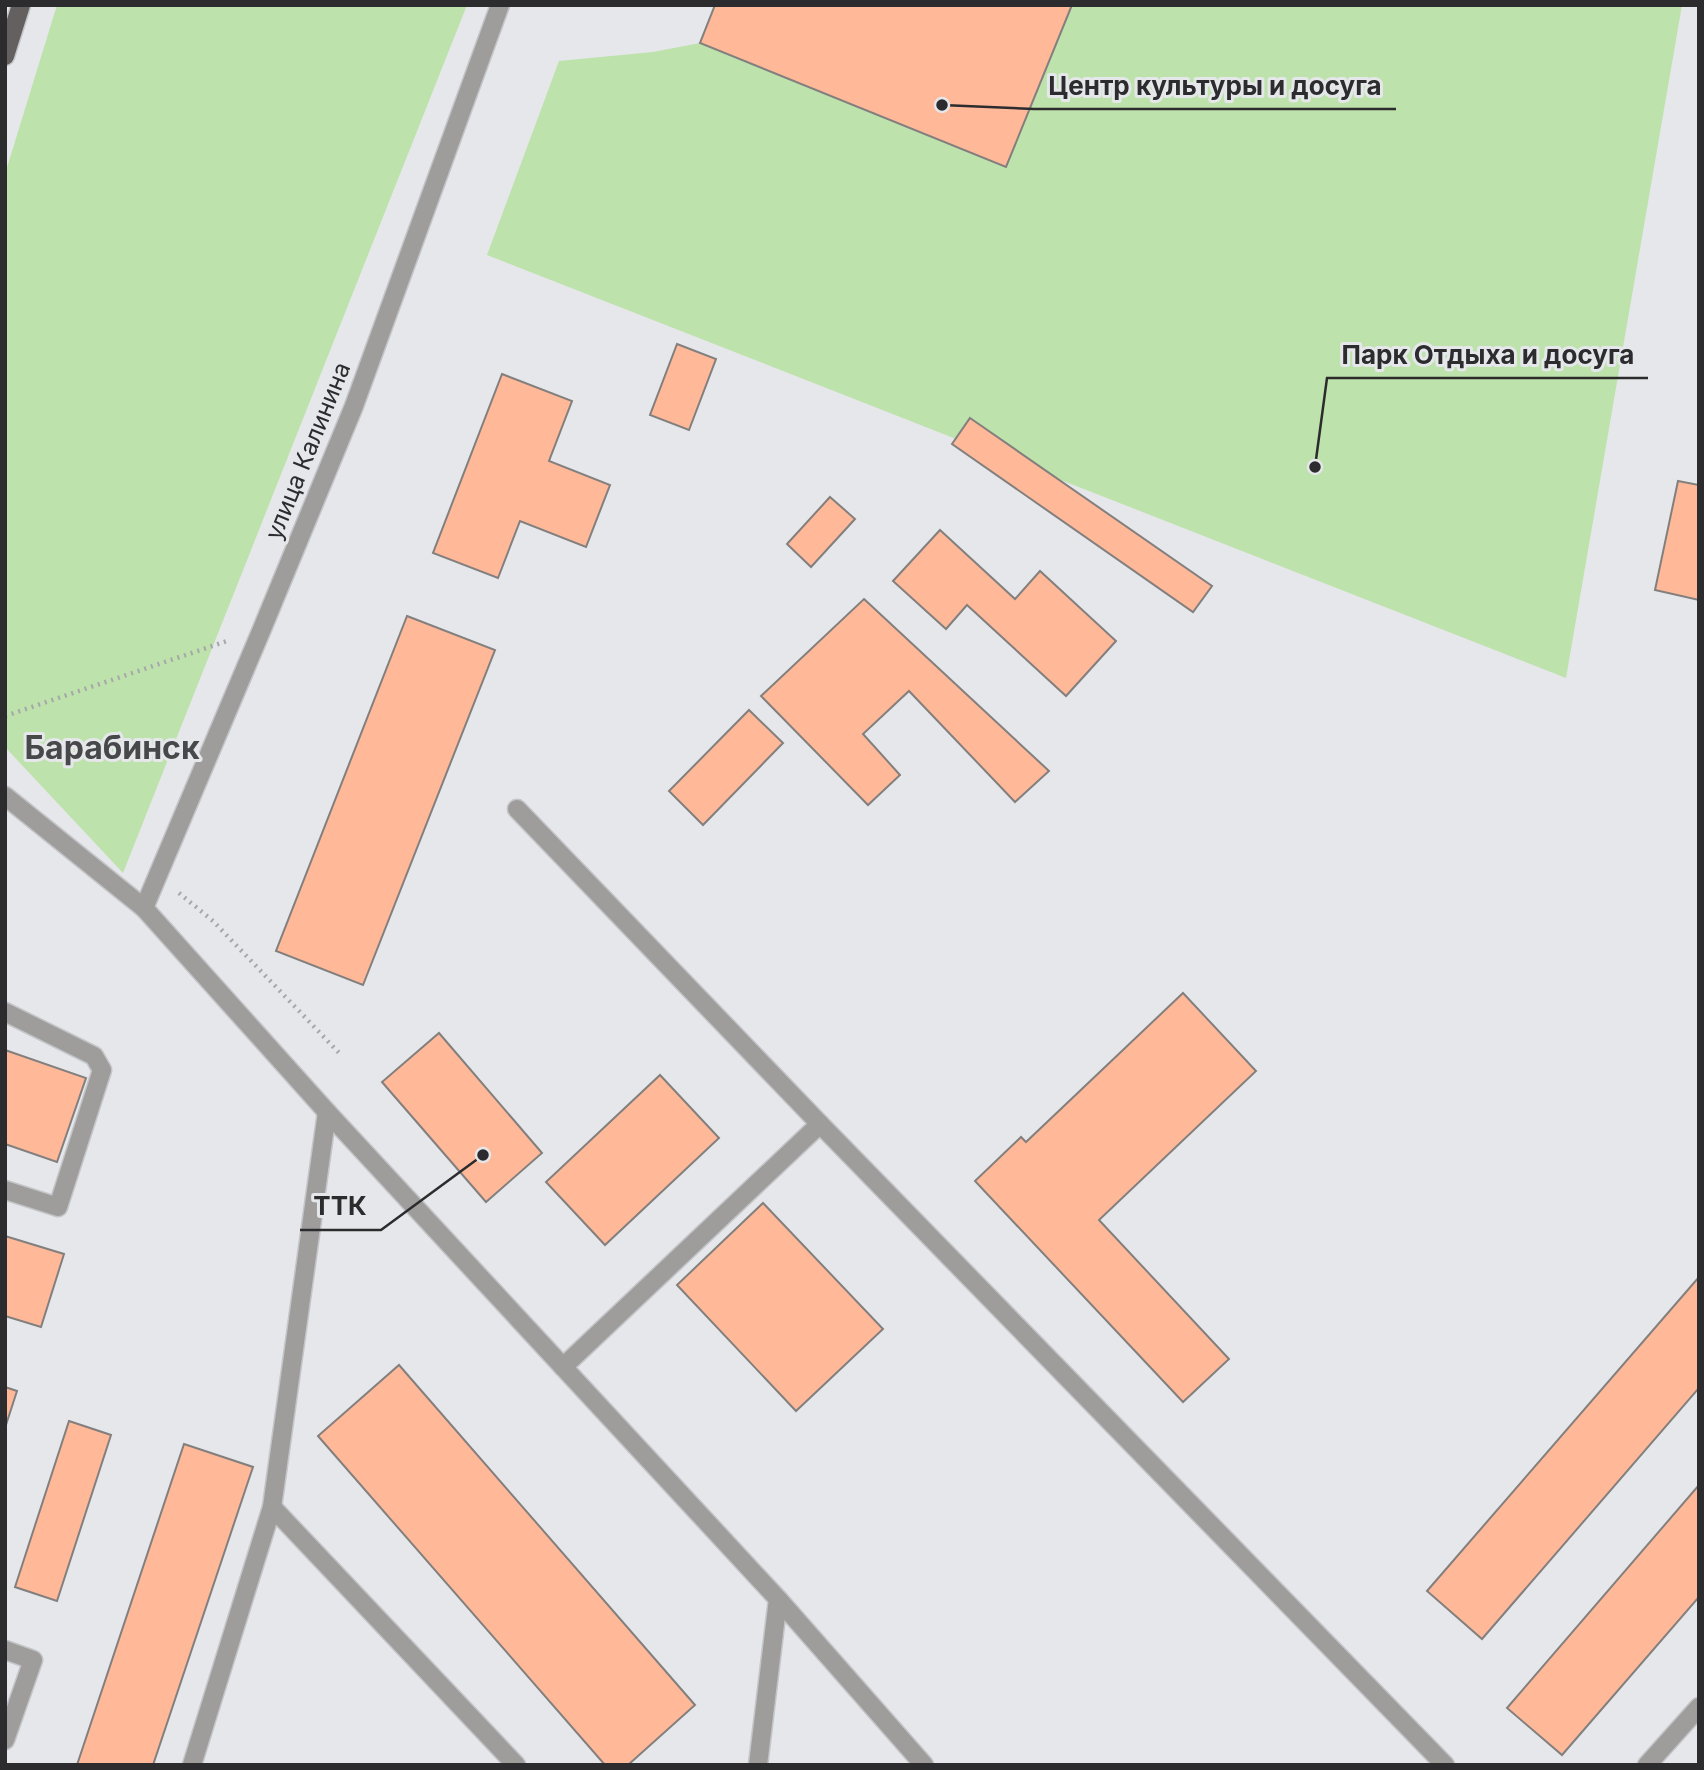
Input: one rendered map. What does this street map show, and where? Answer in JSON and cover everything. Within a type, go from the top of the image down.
[{"type":"main road","points":[[5,56],[22,5]]},
{"type":"street","name":"улица Калинина","points":[[144,908],[354,406],[500,5]]},
{"type":"street","points":[[5,796],[144,908],[327,1112],[778,1600],[924,1765]]},
{"type":"street","points":[[517,808],[820,1124],[1445,1765]]},
{"type":"street","points":[[5,1012],[94,1056],[102,1070],[58,1207],[5,1190]]},
{"type":"street","points":[[192,1765],[272,1507],[327,1112]]},
{"type":"street","points":[[562,1367],[820,1124]]},
{"type":"street","points":[[272,1507],[516,1765]]},
{"type":"street","points":[[758,1765],[778,1600]]},
{"type":"street","points":[[5,1650],[33,1660],[5,1740]]},
{"type":"street","points":[[1647,1765],[1699,1707]]},
{"type":"path","points":[[5,716],[262,629]]},
{"type":"path","points":[[157,874],[213,921],[342,1056]]},
{"type":"green space","points":[[57,5],[467,5],[123,873],[5,747],[5,174]]},
{"type":"green space","points":[[1072,5],[1682,5],[1566,678],[487,255],[559,61],[653,52],[700,43],[1006,167]]},
{"type":"building","points":[[715,5],[1072,5],[1006,167],[700,43]]},
{"type":"building","points":[[677,344],[716,359],[689,430],[650,415]]},
{"type":"building","points":[[502,374],[572,401],[549,461],[610,485],[586,547],[520,521],[498,578],[433,553]]},
{"type":"building","points":[[970,418],[1212,586],[1193,612],[952,444]]},
{"type":"building","points":[[1678,481],[1699,485],[1699,600],[1655,590]]},
{"type":"building","points":[[830,497],[855,519],[811,567],[787,544]]},
{"type":"building","points":[[940,530],[1015,599],[1040,571],[1116,641],[1066,696],[967,605],[946,629],[893,581]]},
{"type":"building","points":[[864,599],[1049,771],[1015,802],[909,691],[863,734],[900,775],[868,805],[761,696]]},
{"type":"building","points":[[407,616],[495,650],[363,985],[276,951]]},
{"type":"building","points":[[749,710],[783,743],[703,825],[669,791]]},
{"type":"building","points":[[1183,993],[1256,1071],[1099,1220],[1229,1359],[1183,1402],[975,1181],[1021,1137],[1026,1142]]},
{"type":"building","points":[[439,1033],[542,1153],[486,1202],[382,1082]]},
{"type":"building","points":[[5,1050],[86,1078],[57,1162],[5,1144]]},
{"type":"building","points":[[660,1075],[719,1138],[605,1245],[546,1182]]},
{"type":"building","points":[[763,1203],[883,1329],[796,1411],[677,1285]]},
{"type":"building","points":[[5,1236],[64,1254],[41,1327],[5,1316]]},
{"type":"building","points":[[1699,1277],[1699,1388],[1482,1639],[1427,1591]]},
{"type":"building","points":[[399,1365],[695,1705],[628,1765],[605,1765],[318,1436]]},
{"type":"building","points":[[5,1387],[17,1391],[5,1428]]},
{"type":"building","points":[[69,1421],[111,1435],[57,1601],[15,1587]]},
{"type":"building","points":[[184,1444],[253,1467],[153,1765],[77,1765]]},
{"type":"building","points":[[1699,1485],[1699,1597],[1562,1755],[1507,1708]]},
{"type":"place","name":"Центр культуры и досуга","points":[[942,105]]},
{"type":"place","name":"Парк Отдыха и досуга","points":[[1315,467]]},
{"type":"place","name":"ТТК","points":[[483,1155]]},
{"type":"district","name":"Барабинск","points":[[112,748]]}]
